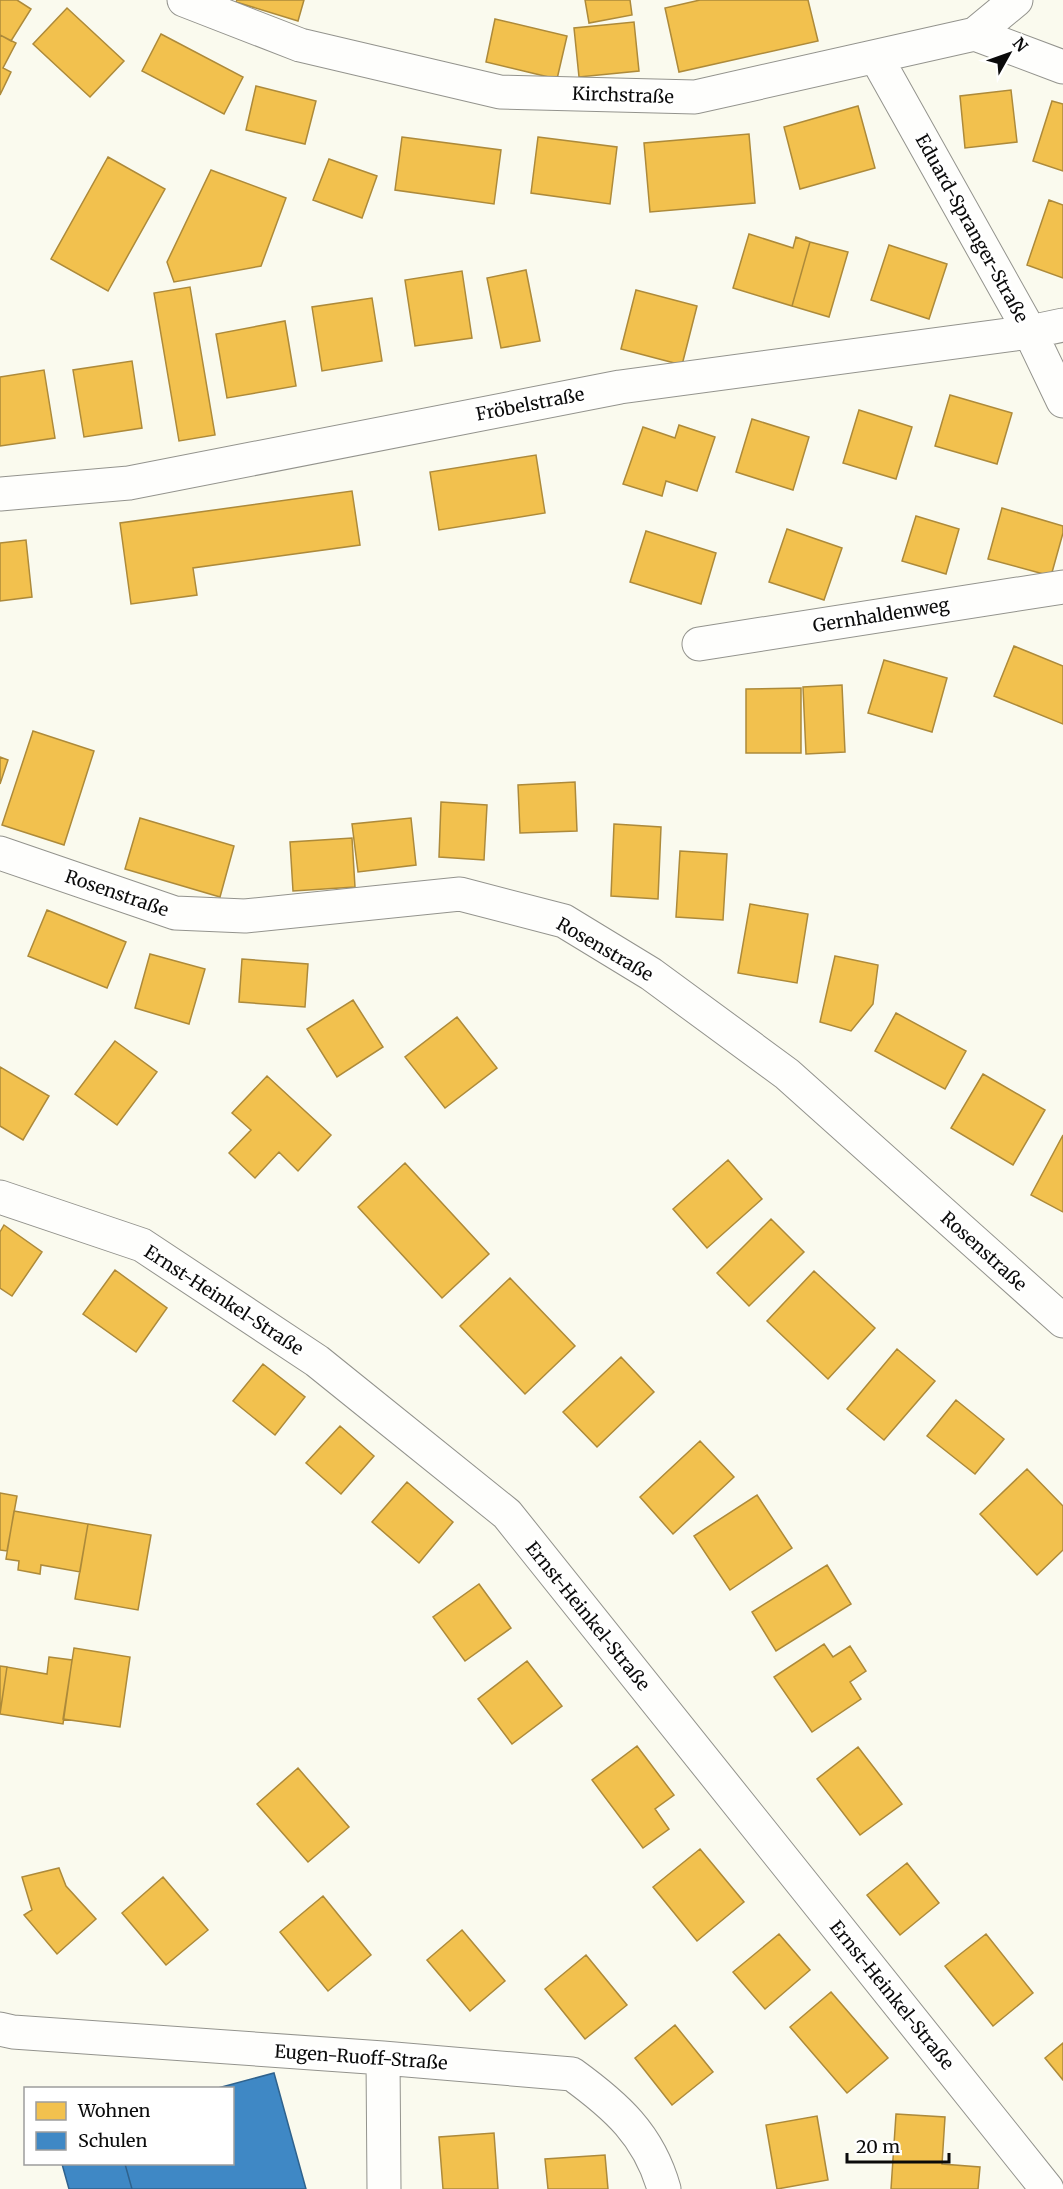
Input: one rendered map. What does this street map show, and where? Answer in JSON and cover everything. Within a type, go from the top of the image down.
[{"type":"street","name":"Kirchstraße","points":[[184,0],[300,45],[500,92],[695,97],[975,34]]},
{"type":"street","points":[[1016,0],[975,34],[1063,67]]},
{"type":"street","name":"Eduard-Spranger-Straße","points":[[876,57],[1030,332],[1063,401]]},
{"type":"street","name":"Fröbelstraße","points":[[0,494],[129,483],[620,387],[1030,332],[1063,325]]},
{"type":"street","name":"Gernhaldenweg","points":[[699,644],[1063,587]]},
{"type":"street","name":"Rosenstraße","points":[[0,853],[175,913],[244,916],[460,894],[564,921],[651,974],[787,1074],[1063,1321]]},
{"type":"street","name":"Ernst-Heinkel-Straße","points":[[0,1197],[142,1245],[317,1361],[507,1514],[1047,2189]]},
{"type":"street","name":"Eugen-Ruoff-Straße","points":[[0,2028],[13,2032],[572,2074],[596,2092],[632,2125],[658,2167],[664,2189]]},
{"type":"street","points":[[383,2058],[384,2189]]},
{"type":"building: Wohnen","points":[[0,0],[17,0],[31,9],[11,41],[0,35]]},
{"type":"building: Wohnen","points":[[237,0],[304,0],[298,21],[236,2]]},
{"type":"building: Wohnen","points":[[585,0],[630,0],[632,15],[589,23]]},
{"type":"building: Wohnen","points":[[700,0],[808,0],[818,41],[679,72],[665,8]]},
{"type":"building: Wohnen","points":[[67,8],[124,61],[90,97],[33,44]]},
{"type":"building: Wohnen","points":[[495,19],[567,36],[557,79],[486,62]]},
{"type":"building: Wohnen","points":[[634,22],[639,71],[579,77],[574,28]]},
{"type":"building: Wohnen","points":[[161,34],[243,77],[224,114],[142,71]]},
{"type":"building: Wohnen","points":[[0,35],[16,43],[3,68],[11,72],[0,95]]},
{"type":"building: Wohnen","points":[[256,86],[316,101],[305,144],[246,130]]},
{"type":"building: Wohnen","points":[[1011,90],[1017,142],[965,148],[960,96]]},
{"type":"building: Wohnen","points":[[1052,101],[1063,104],[1063,171],[1033,161]]},
{"type":"building: Wohnen","points":[[858,106],[875,168],[800,189],[784,127]]},
{"type":"building: Wohnen","points":[[749,134],[755,203],[650,212],[644,143]]},
{"type":"building: Wohnen","points":[[402,137],[501,150],[494,204],[395,190]]},
{"type":"building: Wohnen","points":[[538,137],[617,147],[610,204],[531,193]]},
{"type":"building: Wohnen","points":[[108,157],[165,189],[108,291],[51,259]]},
{"type":"building: Wohnen","points":[[329,159],[377,176],[362,218],[313,200]]},
{"type":"building: Wohnen","points":[[211,170],[286,198],[261,266],[174,282],[167,262]]},
{"type":"building: Wohnen","points":[[1049,200],[1063,205],[1063,278],[1027,265]]},
{"type":"building: Wohnen","points":[[749,234],[793,248],[796,237],[810,242],[792,306],[733,288]]},
{"type":"building: Wohnen","points":[[810,242],[848,252],[829,317],[792,306]]},
{"type":"building: Wohnen","points":[[889,245],[947,264],[929,319],[871,300]]},
{"type":"building: Wohnen","points":[[526,270],[540,341],[501,348],[487,278]]},
{"type":"building: Wohnen","points":[[462,271],[472,338],[415,346],[405,280]]},
{"type":"building: Wohnen","points":[[190,287],[215,435],[179,441],[154,293]]},
{"type":"building: Wohnen","points":[[636,290],[697,306],[682,365],[621,349]]},
{"type":"building: Wohnen","points":[[372,298],[382,361],[322,371],[312,307]]},
{"type":"building: Wohnen","points":[[285,321],[296,386],[227,398],[216,334]]},
{"type":"building: Wohnen","points":[[132,361],[142,428],[84,437],[73,370]]},
{"type":"building: Wohnen","points":[[44,370],[55,438],[0,446],[0,377]]},
{"type":"building: Wohnen","points":[[950,395],[1012,413],[997,464],[935,446]]},
{"type":"building: Wohnen","points":[[859,410],[912,427],[896,479],[843,463]]},
{"type":"building: Wohnen","points":[[752,419],[809,437],[793,490],[736,472]]},
{"type":"building: Wohnen","points":[[679,425],[715,437],[697,491],[666,481],[662,496],[623,484],[643,427],[675,438]]},
{"type":"building: Wohnen","points":[[536,455],[545,513],[439,530],[430,472]]},
{"type":"building: Wohnen","points":[[352,491],[360,545],[193,568],[197,595],[131,604],[120,523]]},
{"type":"building: Wohnen","points":[[1002,508],[1063,526],[1051,576],[988,559]]},
{"type":"building: Wohnen","points":[[916,516],[959,529],[946,574],[902,561]]},
{"type":"building: Wohnen","points":[[787,529],[842,548],[824,600],[769,582]]},
{"type":"building: Wohnen","points":[[646,531],[716,553],[701,604],[630,582]]},
{"type":"building: Wohnen","points":[[26,540],[32,597],[0,601],[0,543]]},
{"type":"building: Wohnen","points":[[1014,646],[1063,666],[1063,724],[994,696]]},
{"type":"building: Wohnen","points":[[884,660],[947,678],[932,732],[868,713]]},
{"type":"building: Wohnen","points":[[842,685],[845,752],[806,754],[803,687]]},
{"type":"building: Wohnen","points":[[801,688],[801,753],[746,753],[746,689]]},
{"type":"building: Wohnen","points":[[33,731],[94,751],[64,845],[2,825]]},
{"type":"building: Wohnen","points":[[0,757],[8,760],[0,784]]},
{"type":"building: Wohnen","points":[[575,782],[577,831],[520,833],[518,785]]},
{"type":"building: Wohnen","points":[[441,802],[487,805],[484,860],[439,857]]},
{"type":"building: Wohnen","points":[[140,818],[234,846],[220,897],[125,869]]},
{"type":"building: Wohnen","points":[[411,818],[416,865],[358,872],[352,824]]},
{"type":"building: Wohnen","points":[[614,824],[661,827],[658,899],[611,896]]},
{"type":"building: Wohnen","points":[[352,838],[355,887],[293,891],[290,842]]},
{"type":"building: Wohnen","points":[[680,851],[727,854],[723,920],[676,917]]},
{"type":"building: Wohnen","points":[[750,904],[808,914],[797,983],[738,973]]},
{"type":"building: Wohnen","points":[[47,910],[126,942],[107,988],[28,956]]},
{"type":"building: Wohnen","points":[[150,954],[205,969],[189,1024],[135,1008]]},
{"type":"building: Wohnen","points":[[835,956],[878,965],[873,1004],[851,1031],[820,1022]]},
{"type":"building: Wohnen","points":[[242,959],[308,964],[305,1007],[239,1002]]},
{"type":"building: Wohnen","points":[[353,1000],[383,1047],[337,1077],[307,1029]]},
{"type":"building: Wohnen","points":[[896,1013],[966,1051],[945,1089],[875,1051]]},
{"type":"building: Wohnen","points":[[457,1017],[497,1068],[445,1108],[405,1057]]},
{"type":"building: Wohnen","points":[[115,1041],[157,1072],[117,1125],[75,1094]]},
{"type":"building: Wohnen","points":[[0,1067],[49,1096],[23,1140],[0,1126]]},
{"type":"building: Wohnen","points":[[983,1074],[1045,1110],[1013,1165],[951,1128]]},
{"type":"building: Wohnen","points":[[267,1076],[331,1135],[298,1171],[279,1152],[255,1178],[229,1153],[251,1130],[232,1113]]},
{"type":"building: Wohnen","points":[[1063,1135],[1063,1212],[1031,1195]]},
{"type":"building: Wohnen","points":[[728,1160],[762,1199],[707,1248],[673,1209]]},
{"type":"building: Wohnen","points":[[405,1163],[489,1254],[442,1298],[358,1207]]},
{"type":"building: Wohnen","points":[[771,1219],[804,1252],[749,1306],[717,1273]]},
{"type":"building: Wohnen","points":[[4,1225],[42,1252],[12,1296],[0,1288],[0,1232]]},
{"type":"building: Wohnen","points":[[115,1270],[167,1308],[136,1352],[83,1314]]},
{"type":"building: Wohnen","points":[[814,1271],[875,1328],[828,1379],[767,1321]]},
{"type":"building: Wohnen","points":[[510,1278],[575,1346],[525,1394],[460,1326]]},
{"type":"building: Wohnen","points":[[897,1349],[935,1381],[884,1440],[847,1409]]},
{"type":"building: Wohnen","points":[[621,1357],[654,1392],[597,1447],[563,1412]]},
{"type":"building: Wohnen","points":[[263,1364],[305,1397],[275,1435],[233,1401]]},
{"type":"building: Wohnen","points":[[956,1400],[1004,1439],[975,1474],[927,1436]]},
{"type":"building: Wohnen","points":[[340,1426],[374,1456],[341,1494],[306,1463]]},
{"type":"building: Wohnen","points":[[700,1441],[734,1477],[673,1534],[640,1497]]},
{"type":"building: Wohnen","points":[[1027,1469],[1063,1506],[1063,1550],[1037,1575],[980,1514]]},
{"type":"building: Wohnen","points":[[407,1482],[453,1522],[419,1563],[372,1522]]},
{"type":"building: Wohnen","points":[[0,1493],[17,1496],[7,1551],[0,1550]]},
{"type":"building: Wohnen","points":[[757,1495],[792,1548],[730,1590],[694,1536]]},
{"type":"building: Wohnen","points":[[14,1511],[88,1524],[80,1572],[41,1565],[40,1574],[18,1570],[19,1561],[6,1559]]},
{"type":"building: Wohnen","points":[[88,1524],[151,1535],[138,1610],[75,1599]]},
{"type":"building: Wohnen","points":[[827,1565],[851,1604],[776,1651],[752,1612]]},
{"type":"building: Wohnen","points":[[479,1584],[511,1628],[465,1661],[433,1617]]},
{"type":"building: Wohnen","points":[[824,1644],[833,1657],[850,1646],[866,1671],[850,1682],[861,1699],[812,1732],[774,1677]]},
{"type":"building: Wohnen","points":[[74,1648],[130,1657],[120,1727],[63,1719]]},
{"type":"building: Wohnen","points":[[49,1657],[72,1660],[63,1724],[0,1714],[7,1667],[47,1674]]},
{"type":"building: Wohnen","points":[[527,1661],[562,1706],[512,1744],[478,1699]]},
{"type":"building: Wohnen","points":[[0,1666],[7,1667],[0,1713]]},
{"type":"building: Wohnen","points":[[637,1746],[674,1795],[655,1809],[669,1829],[643,1848],[592,1780]]},
{"type":"building: Wohnen","points":[[858,1747],[902,1804],[860,1835],[817,1779]]},
{"type":"building: Wohnen","points":[[298,1768],[349,1827],[308,1862],[257,1804]]},
{"type":"building: Wohnen","points":[[700,1849],[744,1902],[697,1941],[653,1887]]},
{"type":"building: Wohnen","points":[[907,1863],[939,1903],[900,1935],[867,1895]]},
{"type":"building: Wohnen","points":[[59,1868],[66,1886],[96,1919],[57,1954],[24,1915],[32,1910],[22,1877]]},
{"type":"building: Wohnen","points":[[163,1877],[208,1930],[166,1965],[122,1913]]},
{"type":"building: Wohnen","points":[[323,1896],[371,1955],[328,1991],[280,1932]]},
{"type":"building: Wohnen","points":[[462,1930],[505,1981],[470,2011],[427,1960]]},
{"type":"building: Wohnen","points":[[779,1934],[810,1970],[765,2009],[733,1972]]},
{"type":"building: Wohnen","points":[[986,1934],[1033,1993],[993,2026],[945,1966]]},
{"type":"building: Wohnen","points":[[586,1955],[627,2005],[585,2039],[545,1989]]},
{"type":"building: Wohnen","points":[[831,1992],[888,2058],[847,2093],[790,2027]]},
{"type":"building: Wohnen","points":[[675,2025],[713,2072],[672,2105],[635,2058]]},
{"type":"building: Wohnen","points":[[1063,2043],[1063,2080],[1045,2058]]},
{"type":"building: Wohnen","points":[[896,2114],[945,2117],[942,2164],[980,2167],[978,2189],[891,2189]]},
{"type":"building: Wohnen","points":[[817,2116],[828,2180],[777,2189],[766,2125]]},
{"type":"building: Wohnen","points":[[494,2133],[498,2189],[443,2189],[439,2137]]},
{"type":"building: Wohnen","points":[[605,2155],[608,2189],[548,2189],[545,2159]]},
{"type":"building: Schulen","points":[[274,2073],[306,2189],[132,2189],[125,2165],[234,2165],[234,2087],[222,2087]]},
{"type":"building: Schulen","points":[[62,2165],[125,2165],[132,2189],[69,2189]]}]
